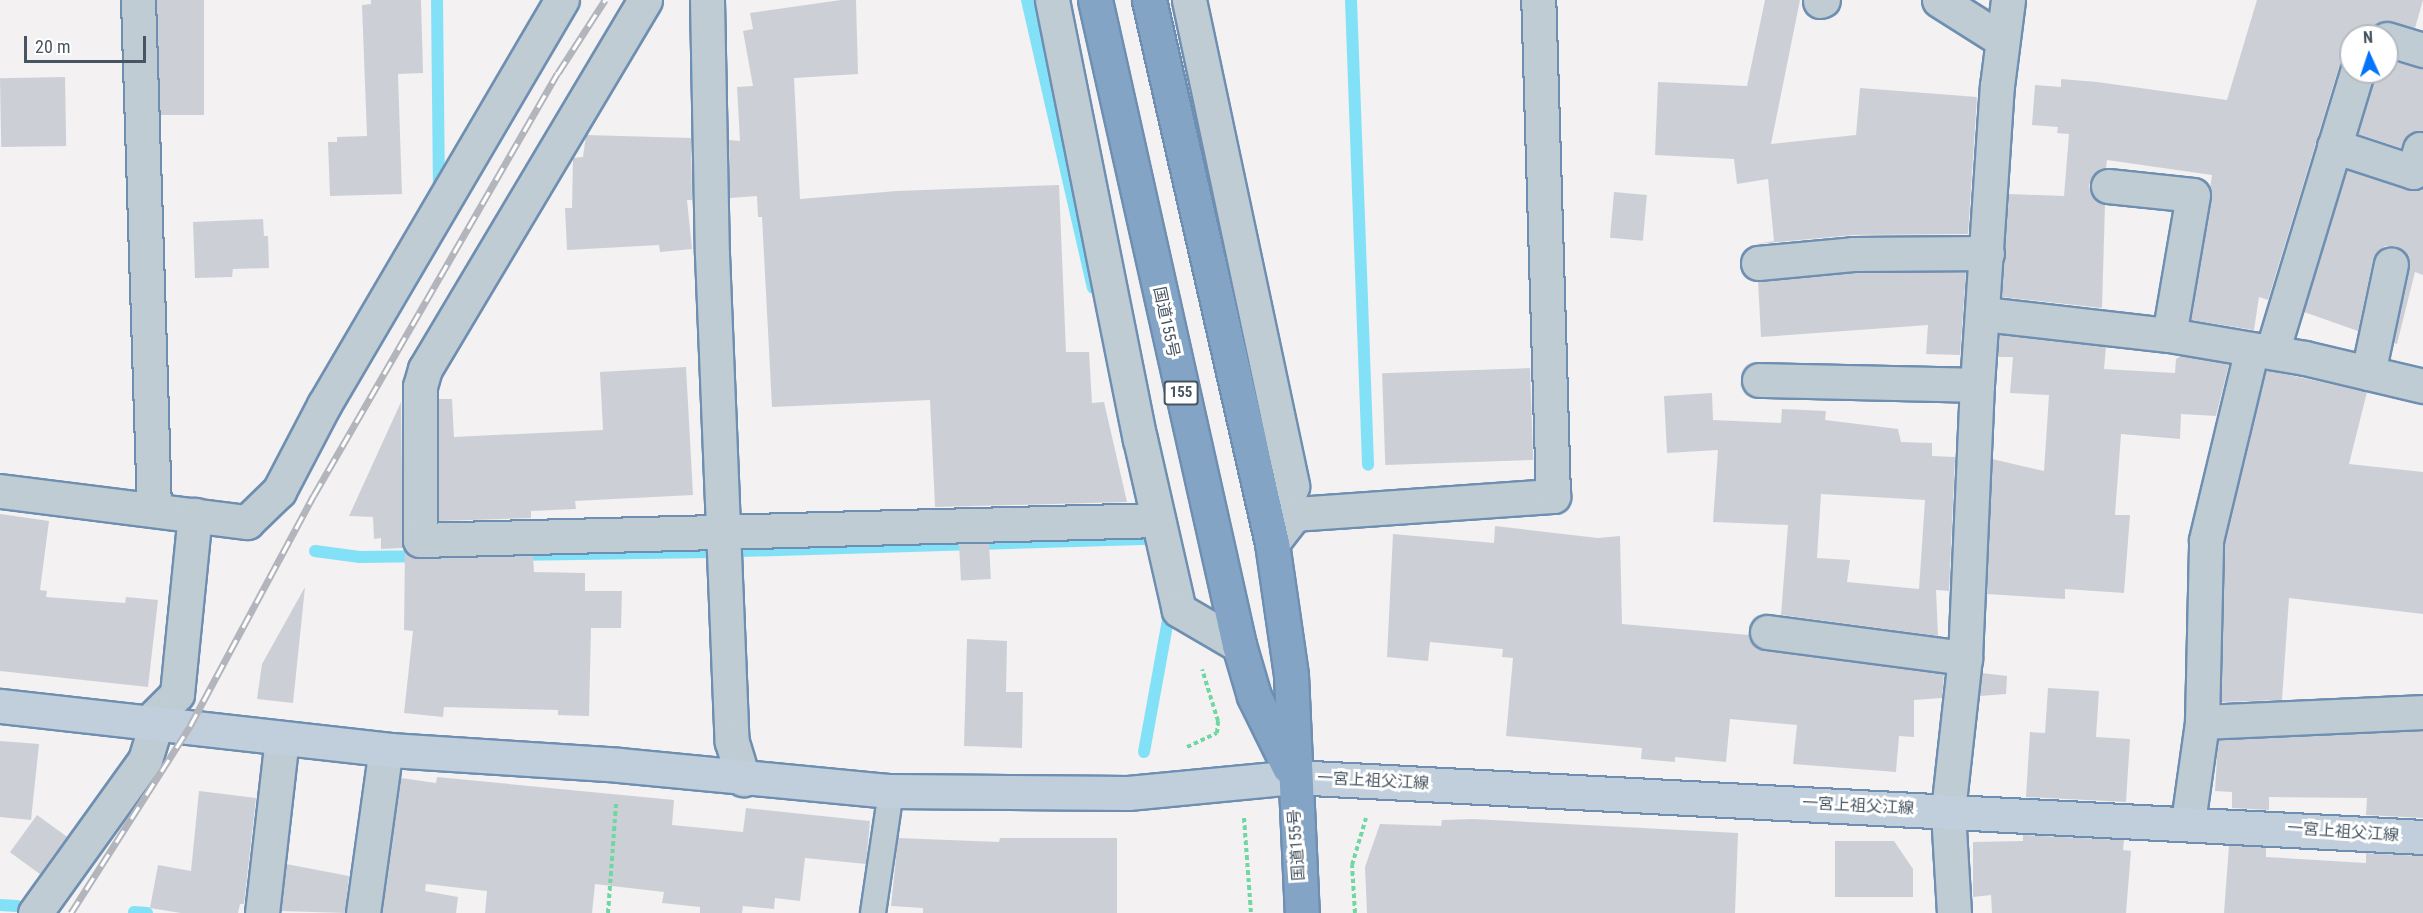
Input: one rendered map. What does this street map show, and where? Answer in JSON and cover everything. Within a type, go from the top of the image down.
[{"type":"highway","name":"国道155号","points":[[1095,0],[1239,645],[1254,696],[1293,777]]},
{"type":"highway","name":"国道155号","points":[[1149,0],[1272,543],[1291,675],[1293,777],[1302,913]]},
{"type":"street","points":[[138,0],[154,510]]},
{"type":"street","points":[[0,491],[247,522],[279,491],[324,405],[562,0]]},
{"type":"street","points":[[645,0],[425,369],[420,386],[420,540],[1158,520]]},
{"type":"street","points":[[707,0],[712,254],[732,742],[743,779]]},
{"type":"street","points":[[1052,0],[1158,520],[1179,610],[1239,645]]},
{"type":"street","points":[[1189,0],[1292,486],[1272,543]]},
{"type":"street","points":[[1272,543],[1295,514],[1553,496],[1538,0]]},
{"type":"street","points":[[1939,0],[2002,40]]},
{"type":"street","points":[[1954,913],[1948,811],[1965,658],[1977,384],[2002,40],[2008,0]]},
{"type":"street","points":[[2399,43],[2423,50]]},
{"type":"street","points":[[2188,822],[2202,722],[2206,540],[2262,350],[2334,146],[2353,84]]},
{"type":"street","points":[[2334,146],[2412,172],[2420,149]]},
{"type":"street","points":[[2108,186],[2193,195],[2169,335]]},
{"type":"street","points":[[1758,263],[1853,254],[1987,254]]},
{"type":"street","points":[[2368,374],[2391,264]]},
{"type":"street","points":[[1983,314],[2169,335],[2262,350],[2423,386]]},
{"type":"street","points":[[1759,380],[1977,384]]},
{"type":"street","points":[[35,913],[145,760],[154,731],[150,721],[177,694],[195,515]]},
{"type":"street","points":[[1767,632],[1965,658]]},
{"type":"street","name":"一宮上祖父江線","points":[[0,706],[150,721],[390,750],[619,765],[743,779],[891,791],[1128,793],[1293,777],[2188,822],[2423,837]]},
{"type":"street","points":[[2202,722],[2423,712]]},
{"type":"street","points":[[262,913],[281,745],[276,737]]},
{"type":"street","points":[[363,913],[385,755],[390,750]]},
{"type":"lane","points":[[873,913],[891,791]]},
{"type":"path","points":[[608,913],[619,765]]},
{"type":"path","points":[[1355,913],[1352,866],[1366,816],[1377,816]]},
{"type":"path","points":[[1244,817],[1251,913]]},
{"type":"building","points":[[157,0],[204,0],[204,115],[157,115]]},
{"type":"building","points":[[371,0],[421,0],[423,73],[398,74],[402,194],[330,196],[328,142],[337,142],[337,137],[367,136],[362,5],[371,4]]},
{"type":"building","points":[[841,0],[856,0],[858,74],[794,78],[800,199],[897,191],[1059,185],[1066,352],[1089,352],[1092,403],[1104,402],[1127,502],[935,507],[930,400],[772,407],[762,217],[758,217],[757,196],[730,198],[729,140],[740,141],[737,87],[753,86],[743,31],[753,29],[750,13]]},
{"type":"building","points":[[1765,0],[1800,0],[1771,144],[1856,135],[1860,88],[1977,97],[1968,234],[1853,235],[1756,244],[1774,241],[1768,179],[1737,184],[1734,159],[1655,155],[1658,82],[1747,86]]},
{"type":"building","points":[[2257,0],[2423,0],[2415,28],[2383,21],[2378,24],[2339,24],[2339,67],[2268,300],[2259,297],[2254,330],[2191,320],[2212,175],[2107,160],[2106,168],[2093,175],[2089,185],[2091,194],[2105,204],[2102,308],[2002,297],[2009,194],[2064,196],[2069,134],[2057,133],[2058,127],[2032,125],[2035,85],[2061,87],[2061,79],[2227,100]]},
{"type":"building","points":[[2399,63],[2423,70],[2423,131],[2408,135],[2401,148],[2358,134],[2372,84],[2399,84]]},
{"type":"building","points":[[65,77],[66,146],[1,147],[0,78]]},
{"type":"building","points":[[586,135],[691,138],[692,200],[687,200],[692,249],[660,252],[659,245],[567,250],[565,208],[572,208],[573,158],[583,157]]},
{"type":"building","points":[[2347,170],[2407,190],[2423,187],[2423,275],[2415,272],[2397,344],[2394,343],[2409,267],[2404,250],[2395,246],[2385,246],[2373,260],[2358,331],[2304,312]]},
{"type":"building","points":[[1614,192],[1647,195],[1643,241],[1610,238]]},
{"type":"building","points":[[263,219],[264,236],[268,236],[269,268],[233,269],[232,277],[195,278],[193,222]]},
{"type":"building","points":[[1966,272],[1960,355],[1926,354],[1928,325],[1761,337],[1758,281],[1854,273]]},
{"type":"building","points":[[1999,335],[2106,347],[2104,369],[2175,373],[2176,359],[2181,356],[2229,364],[2216,416],[2181,414],[2180,439],[2121,434],[2115,515],[2130,515],[2124,593],[2065,589],[2065,599],[1987,594],[1992,459],[2044,471],[2049,395],[2010,393],[2013,357],[1998,357]]},
{"type":"building","points":[[686,367],[693,495],[575,501],[576,509],[531,511],[531,518],[439,521],[439,399],[452,399],[454,437],[603,430],[600,372]]},
{"type":"building","points":[[1530,368],[1533,460],[1385,465],[1382,373]]},
{"type":"building","points":[[2266,370],[2367,392],[2349,464],[2423,472],[2423,614],[2289,598],[2282,700],[2221,702],[2225,542]]},
{"type":"building","points":[[1712,393],[1713,420],[1781,423],[1782,409],[1826,411],[1825,420],[1898,429],[1901,442],[1932,443],[1932,456],[1955,457],[1949,591],[1936,590],[1938,636],[1781,615],[1788,525],[1713,522],[1718,450],[1667,453],[1664,396]],"holes":[[[1821,494],[1925,500],[1919,589],[1847,582],[1850,560],[1817,558]]]},
{"type":"building","points":[[401,402],[403,548],[381,549],[381,538],[374,539],[373,517],[349,516]]},
{"type":"building","points":[[0,514],[49,521],[40,590],[47,591],[46,597],[125,603],[126,597],[158,600],[148,687],[0,671]]},
{"type":"building","points":[[1495,526],[1598,538],[1620,536],[1622,624],[1749,635],[1755,646],[1765,651],[1944,674],[1942,698],[1914,700],[1914,737],[1899,736],[1896,772],[1793,764],[1797,725],[1730,719],[1726,762],[1675,757],[1675,762],[1641,759],[1642,748],[1506,736],[1513,658],[1502,657],[1503,649],[1430,642],[1428,661],[1387,657],[1393,534],[1494,543]]},
{"type":"building","points":[[989,543],[991,579],[961,581],[959,545]]},
{"type":"building","points":[[405,551],[421,559],[533,556],[534,572],[585,573],[585,591],[622,591],[621,628],[591,628],[589,716],[558,715],[558,710],[444,707],[443,717],[404,713],[413,631],[404,630]]},
{"type":"building","points":[[305,587],[293,703],[257,699],[262,664]]},
{"type":"building","points":[[967,639],[1007,641],[1006,692],[1023,692],[1022,748],[964,746]]},
{"type":"building","points":[[1982,673],[2007,676],[2006,694],[1980,696]]},
{"type":"building","points":[[2048,688],[2099,691],[2096,737],[2130,739],[2126,802],[2026,797],[2030,732],[2045,733]]},
{"type":"building","points":[[2423,731],[2423,818],[2366,815],[2367,798],[2269,797],[2269,810],[2232,808],[2232,792],[2215,791],[2218,740]]},
{"type":"building","points":[[0,741],[39,744],[31,820],[0,817]]},
{"type":"building","points":[[437,777],[674,800],[672,825],[743,832],[746,808],[870,821],[866,864],[805,858],[800,901],[775,898],[774,909],[743,906],[742,913],[700,913],[700,907],[662,903],[664,892],[595,884],[592,913],[485,913],[487,891],[426,884],[425,891],[458,897],[456,913],[382,913],[401,778],[436,783]]},
{"type":"building","points":[[199,791],[256,798],[244,904],[240,904],[238,913],[181,913],[150,908],[158,865],[191,871]]},
{"type":"building","points":[[37,815],[67,837],[40,874],[10,852]]},
{"type":"building","points":[[1473,819],[1738,833],[1735,913],[1367,913],[1365,867],[1380,824],[1441,826],[1442,820]]},
{"type":"building","points":[[2023,835],[2124,840],[2123,850],[2131,851],[2126,913],[1992,913],[1991,895],[1973,897],[1973,842],[2023,841]]},
{"type":"building","points":[[898,838],[999,842],[1000,838],[1117,838],[1117,913],[923,913],[923,908],[891,906]]},
{"type":"building","points":[[1835,841],[1894,841],[1913,869],[1913,897],[1835,897]]},
{"type":"building","points":[[2229,845],[2266,847],[2266,857],[2366,863],[2366,853],[2423,856],[2423,913],[2224,913]]},
{"type":"building","points":[[286,864],[349,876],[345,913],[281,911]]},
{"type":"waterway","points":[[437,0],[439,190]]},
{"type":"waterway","points":[[1027,0],[1093,288]]},
{"type":"waterway","points":[[1351,0],[1368,465]]},
{"type":"waterway","points":[[741,551],[1151,539],[1153,547]]},
{"type":"waterway","points":[[315,551],[360,557],[711,552]]},
{"type":"waterway","points":[[1144,752],[1168,620],[1165,606]]},
{"type":"waterway","points":[[0,905],[17,906]]},
{"type":"waterway","points":[[134,912],[147,913]]},
{"type":"railway","points":[[71,913],[190,726],[314,495],[558,73],[605,0]]}]
